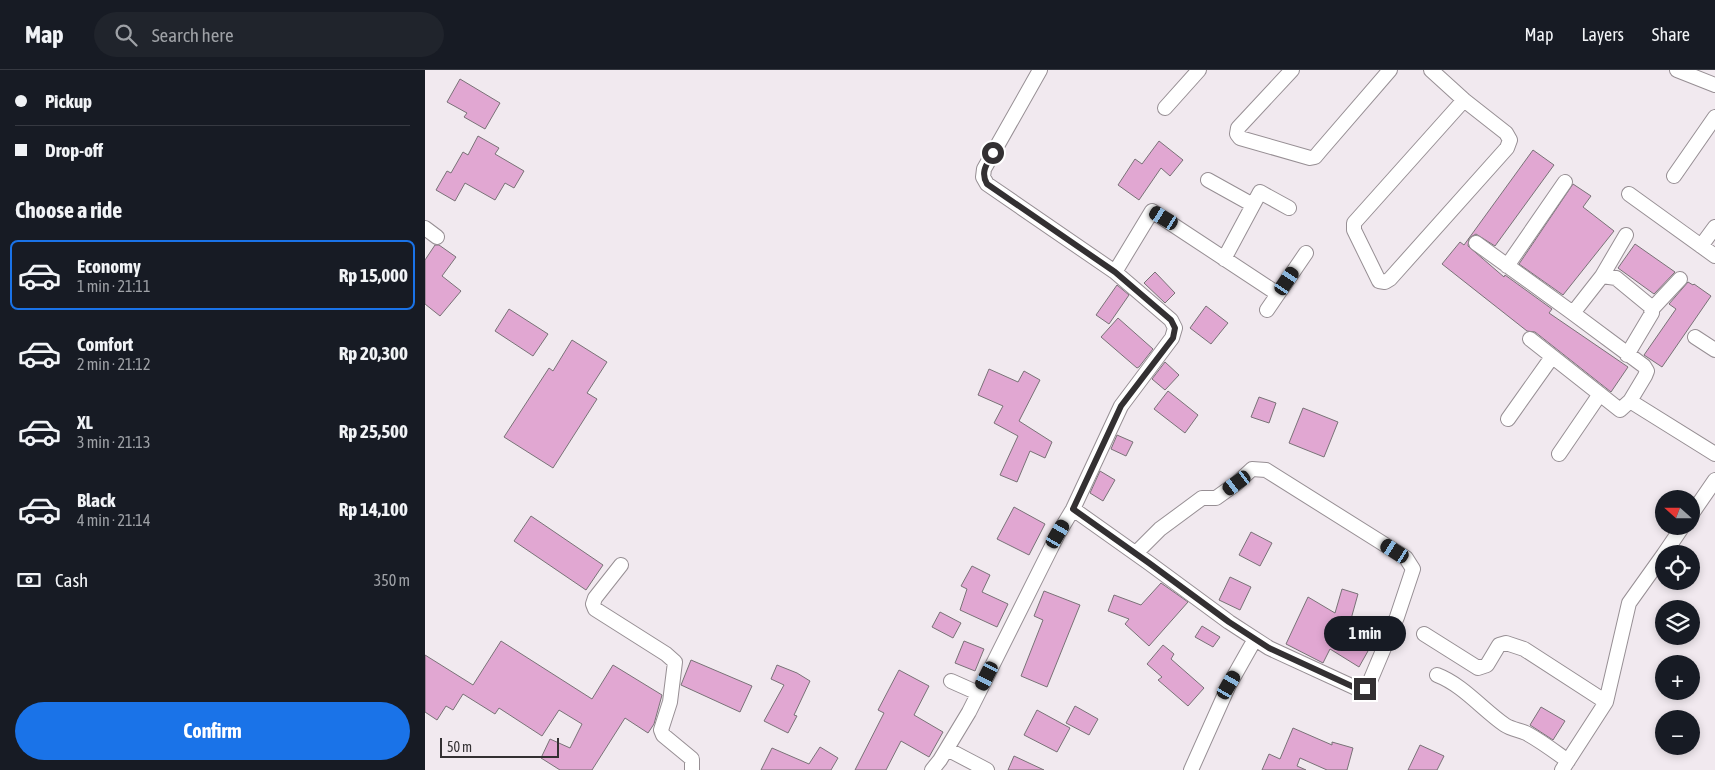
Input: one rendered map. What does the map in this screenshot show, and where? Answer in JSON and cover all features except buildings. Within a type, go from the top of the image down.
[{"type":"street","points":[[932,770],[969,712],[1058,534],[1073,509],[1121,406],[1173,338],[1175,328],[1171,320],[1115,272],[987,184],[983,177],[984,170],[1040,70]]},
{"type":"street","points":[[1165,108],[1199,70]]},
{"type":"street","points":[[1292,70],[1238,128],[1237,134],[1240,138],[1310,158],[1315,157],[1390,70]]},
{"type":"street","points":[[1431,70],[1464,100],[1506,133],[1510,140],[1507,148],[1390,279],[1385,282],[1379,281],[1354,230],[1354,223],[1464,100]]},
{"type":"street","points":[[1687,72],[1715,85]]},
{"type":"street","points":[[1674,176],[1715,117]]},
{"type":"street","points":[[1208,180],[1253,205]]},
{"type":"street","points":[[1507,266],[1565,182]]},
{"type":"street","points":[[1224,259],[1260,192],[1289,208]]},
{"type":"street","points":[[1629,194],[1715,256]]},
{"type":"street","points":[[1115,272],[1152,211],[1278,294]]},
{"type":"street","points":[[425,228],[437,236]]},
{"type":"street","points":[[1701,246],[1715,228]]},
{"type":"street","points":[[1573,312],[1602,276],[1626,236]]},
{"type":"street","points":[[1476,242],[1573,312],[1627,355],[1644,366],[1647,371],[1630,401],[1620,410],[1530,339]]},
{"type":"street","points":[[1267,310],[1306,253]]},
{"type":"street","points":[[1602,276],[1616,278],[1652,309]]},
{"type":"street","points":[[1627,355],[1652,309],[1680,279]]},
{"type":"street","points":[[1695,337],[1715,350]]},
{"type":"street","points":[[1509,420],[1552,357]]},
{"type":"street","points":[[1559,454],[1600,394]]},
{"type":"street","points":[[1630,401],[1715,454]]},
{"type":"street","points":[[1073,509],[1255,639],[1278,652],[1358,689],[1365,689],[1368,686],[1394,625],[1413,569],[1406,558],[1372,536],[1266,470],[1252,468],[1237,483],[1216,498],[1202,498],[1161,529],[1136,553]]},
{"type":"street","points":[[1700,502],[1715,480]]},
{"type":"street","points":[[621,564],[595,598],[593,604],[595,609],[666,654],[675,662],[670,702],[661,730],[663,735],[692,759],[692,770]]},
{"type":"street","points":[[1437,675],[1464,692],[1507,727],[1523,732],[1538,740],[1565,766],[1606,702],[1629,603],[1655,567]]},
{"type":"street","points":[[1424,634],[1478,668],[1487,665],[1499,645],[1506,643],[1524,649],[1606,702]]},
{"type":"street","points":[[1191,770],[1229,685],[1255,639]]},
{"type":"street","points":[[951,681],[978,694]]},
{"type":"street","points":[[947,749],[987,770]]},
{"type":"route","points":[[993,153],[984,170],[983,177],[987,184],[1115,272],[1171,320],[1175,328],[1173,338],[1121,406],[1073,509],[1229,622],[1269,648],[1358,689],[1365,689]]}]
